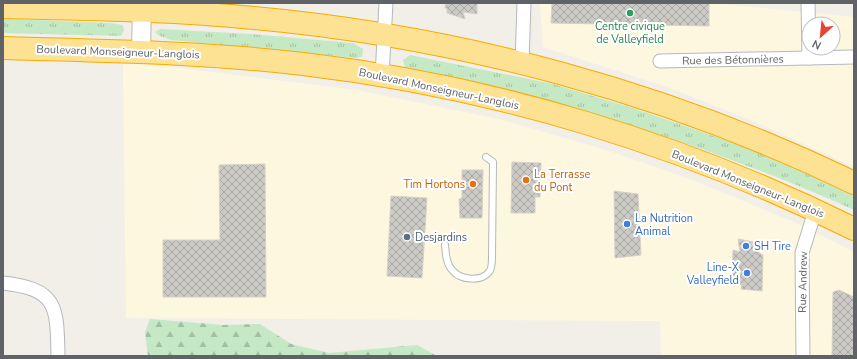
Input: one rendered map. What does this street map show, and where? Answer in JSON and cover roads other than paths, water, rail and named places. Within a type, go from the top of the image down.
[{"type":"highway","points":[[3,8],[142,7],[256,18],[385,35],[522,63],[612,89],[704,119],[778,148],[854,183]]},
{"type":"highway","name":"Boulevard Monseigneur-Langlois","points":[[3,48],[141,53],[272,61],[382,76],[499,100],[606,130],[713,168],[815,210],[854,229]]},
{"type":"street","points":[[382,76],[386,3]]},
{"type":"street","points":[[522,63],[524,3]]},
{"type":"street","points":[[808,3],[809,58]]},
{"type":"street","points":[[141,53],[142,7]]},
{"type":"street","name":"Rue des Bétonnières","points":[[660,61],[854,57]]},
{"type":"street","name":"Rue Andrew","points":[[803,356],[802,253],[815,210]]},
{"type":"street","points":[[3,283],[26,285],[42,293],[54,306],[58,321],[58,356]]},
{"type":"lane","points":[[445,245],[448,263],[453,272],[462,277],[473,279],[483,278],[490,271],[492,257],[493,162],[486,157]]},
{"type":"place","name":"Centre civique de Valleyfield","points":[[630,13]]},
{"type":"place","name":"La Terrasse du Pont","points":[[526,180]]},
{"type":"place","name":"Tim Hortons","points":[[473,184]]},
{"type":"place","name":"La Nutrition Animal","points":[[627,224]]},
{"type":"place","name":"Desjardins","points":[[407,237]]},
{"type":"place","name":"SH Tire","points":[[746,246]]},
{"type":"place","name":"Line-X Valleyfield","points":[[747,273]]}]
